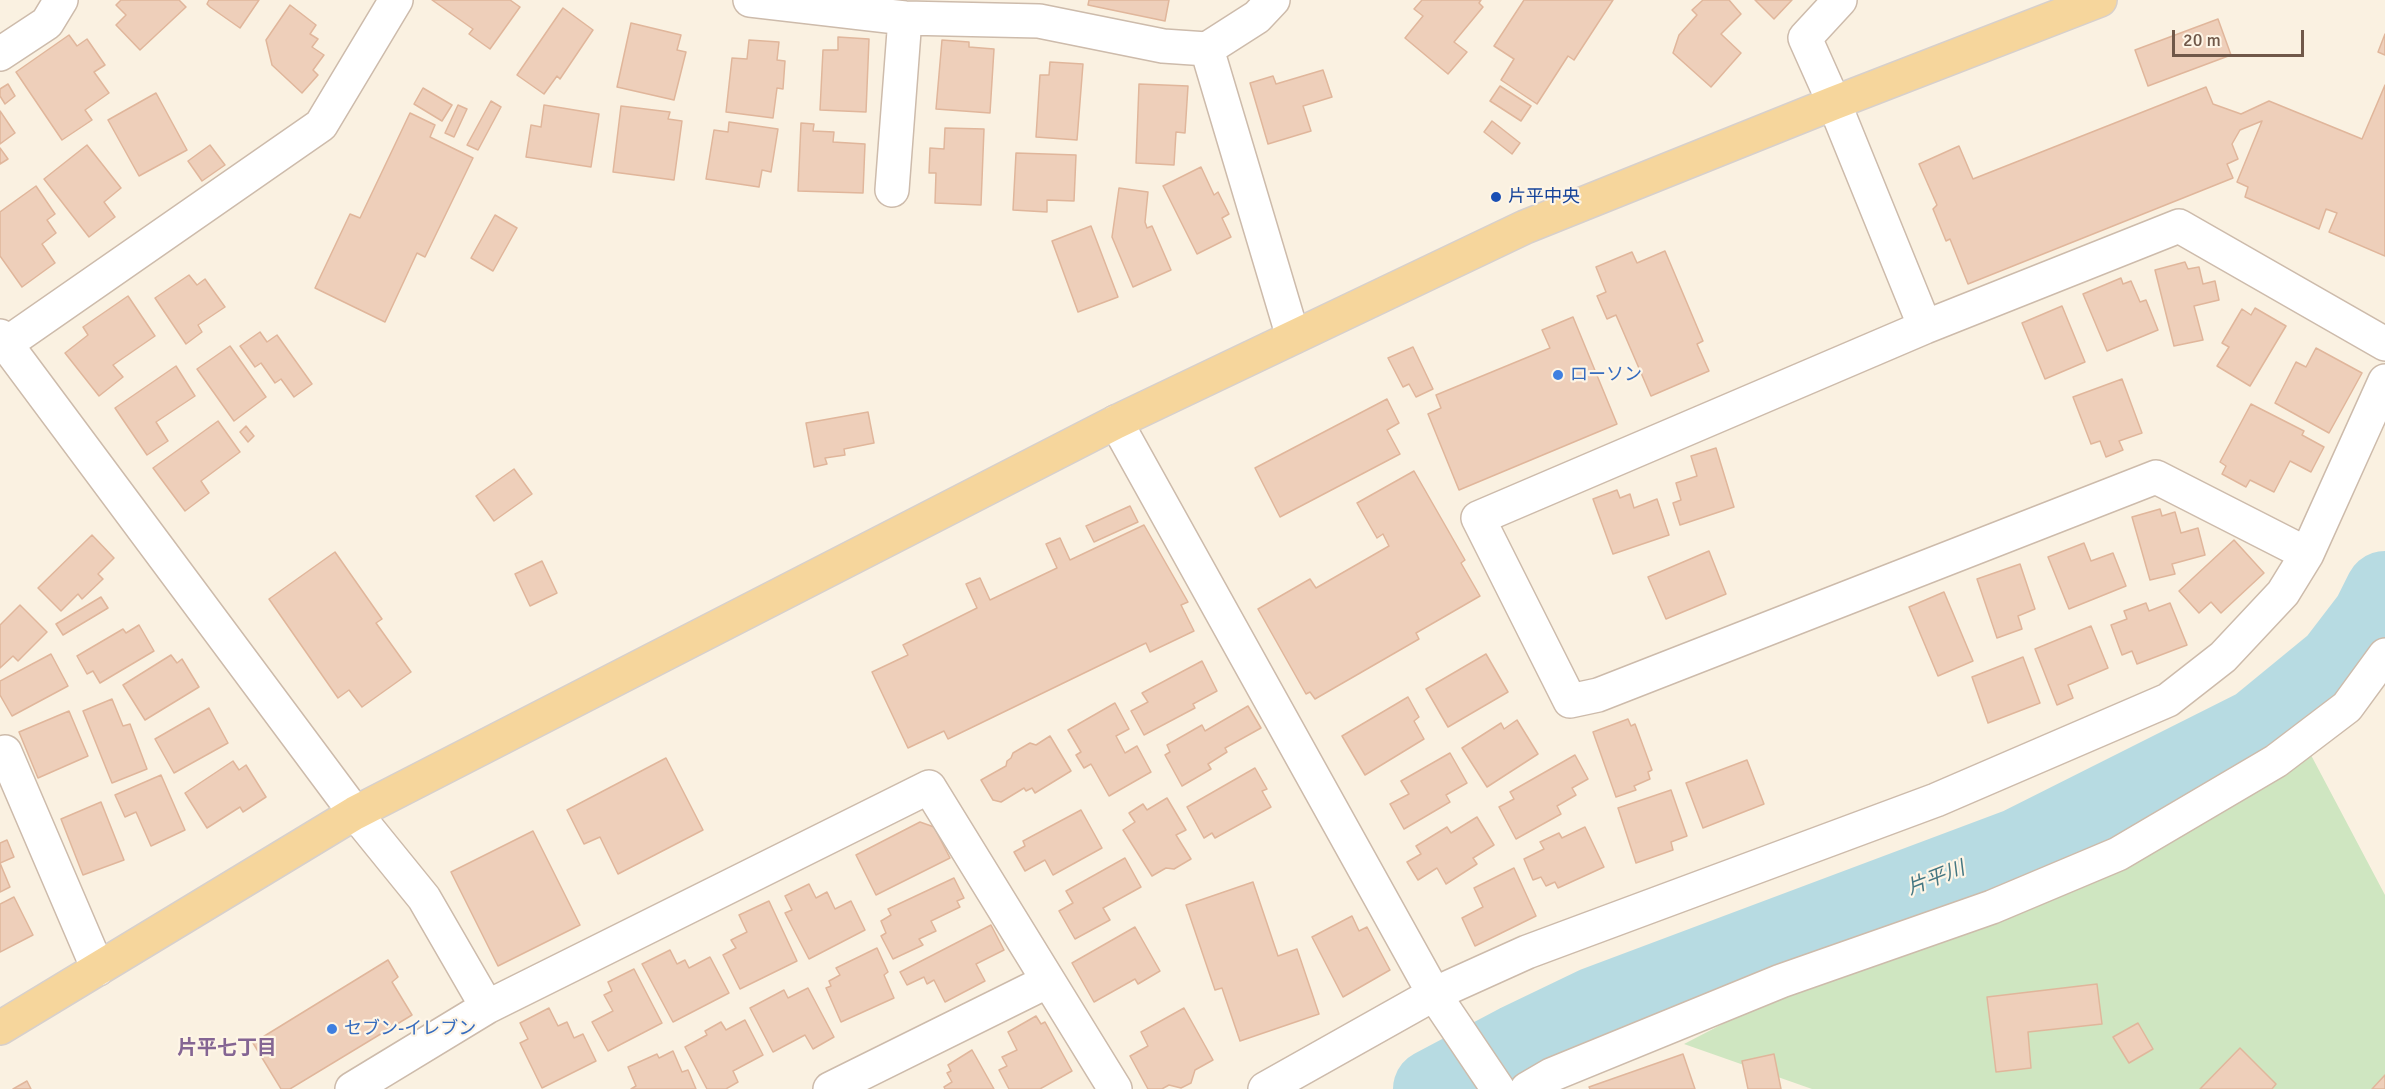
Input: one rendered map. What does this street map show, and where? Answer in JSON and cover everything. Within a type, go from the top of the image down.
[{"type":"main road","points":[[0,1028],[356,813],[1116,423],[1525,227],[1834,103],[2100,0]]},
{"type":"street","points":[[0,54],[47,23],[61,0]]},
{"type":"street","points":[[396,0],[321,125],[3,340],[356,813],[424,898],[487,1007]]},
{"type":"street","points":[[750,0],[905,18],[1039,21],[1163,46],[1207,49],[1257,17],[1273,0]]},
{"type":"street","points":[[1840,0],[1805,38],[1834,103],[1925,327]]},
{"type":"street","points":[[892,190],[905,18]]},
{"type":"street","points":[[1207,49],[1293,337]]},
{"type":"street","points":[[2307,554],[2157,477],[1598,696],[1570,701],[1478,518],[1925,327],[2179,226],[2385,344]]},
{"type":"street","points":[[1265,1089],[1443,1007],[1527,952],[1936,800],[2168,700],[2223,657],[2283,593],[2307,554],[2385,381]]},
{"type":"street","points":[[1116,423],[1443,1007],[1508,1089],[1581,1063],[1770,985],[1992,907],[2118,854],[2276,761],[2347,707],[2385,655]]},
{"type":"street","points":[[5,752],[98,969]]},
{"type":"street","points":[[352,1089],[487,1007],[929,787],[1115,1089]]},
{"type":"street","points":[[830,1089],[1048,981]]},
{"type":"green space","points":[[2303,740],[2385,895],[2385,1089],[1812,1089],[1684,1044],[1873,946],[2025,902]]},
{"type":"building","points":[[121,0],[179,0],[186,7],[140,50],[116,25],[126,15],[116,5]]},
{"type":"building","points":[[209,0],[259,0],[240,28],[210,7],[207,4]]},
{"type":"building","points":[[432,0],[510,0],[520,7],[490,49],[469,34],[473,29]]},
{"type":"building","points":[[1089,0],[1169,0],[1165,21],[1088,5]]},
{"type":"building","points":[[1422,0],[1481,0],[1479,3],[1483,7],[1454,42],[1467,52],[1448,74],[1405,38],[1423,16],[1414,9]]},
{"type":"building","points":[[1524,0],[1613,0],[1574,60],[1568,56],[1537,104],[1501,80],[1514,59],[1494,46]]},
{"type":"building","points":[[1703,0],[1729,0],[1741,14],[1721,34],[1741,53],[1711,87],[1673,53],[1679,35],[1697,15],[1692,10]]},
{"type":"building","points":[[1755,0],[1792,0],[1774,19]]},
{"type":"building","points":[[290,5],[316,25],[310,34],[318,39],[312,47],[324,55],[313,70],[318,75],[302,93],[272,65],[266,40]]},
{"type":"building","points":[[563,8],[593,30],[560,79],[557,76],[544,94],[517,75]]},
{"type":"building","points":[[2218,19],[2231,55],[2148,86],[2135,50]]},
{"type":"building","points":[[631,23],[681,35],[677,50],[686,52],[674,100],[617,87]]},
{"type":"building","points":[[2385,34],[2385,55],[2378,52]]},
{"type":"building","points":[[69,35],[77,46],[87,39],[105,65],[94,72],[109,93],[85,110],[92,120],[62,140],[16,72]]},
{"type":"building","points":[[838,37],[869,39],[866,112],[820,110],[823,50],[838,50]]},
{"type":"building","points":[[749,40],[779,42],[777,60],[785,61],[783,89],[777,88],[773,118],[726,112],[732,58],[747,59]]},
{"type":"building","points":[[942,40],[969,42],[969,47],[994,49],[990,113],[936,109]]},
{"type":"building","points":[[1050,62],[1083,64],[1077,140],[1036,137],[1040,75],[1049,75]]},
{"type":"building","points":[[1323,70],[1332,97],[1303,106],[1311,131],[1268,144],[1250,83],[1273,76],[1276,84]]},
{"type":"building","points":[[8,84],[15,96],[5,104],[0,96],[0,89]]},
{"type":"building","points":[[1139,84],[1188,86],[1185,133],[1176,132],[1174,165],[1136,163]]},
{"type":"building","points":[[2385,85],[2385,256],[2329,232],[2337,213],[2326,209],[2319,229],[2245,197],[2248,187],[2237,182],[2262,121],[2240,130],[2232,144],[2238,159],[2227,164],[2233,178],[1968,284],[1950,239],[1946,241],[1933,209],[1937,205],[1919,164],[1959,146],[1973,179],[2206,87],[2213,104],[2241,114],[2269,101],[2362,139]]},
{"type":"building","points":[[1500,86],[1531,106],[1521,121],[1490,101]]},
{"type":"building","points":[[423,88],[452,105],[442,121],[414,104]]},
{"type":"building","points":[[156,93],[187,150],[139,176],[108,120]]},
{"type":"building","points":[[491,101],[501,107],[478,150],[467,145]]},
{"type":"building","points":[[458,105],[467,109],[454,137],[445,133]]},
{"type":"building","points":[[544,105],[599,114],[591,167],[526,157],[531,125],[541,127]]},
{"type":"building","points":[[621,106],[670,112],[668,119],[682,121],[674,180],[613,172]]},
{"type":"building","points":[[0,111],[15,133],[0,144]]},
{"type":"building","points":[[410,113],[435,125],[430,137],[473,158],[425,257],[417,253],[385,322],[315,288],[350,214],[360,218]]},
{"type":"building","points":[[1492,121],[1520,143],[1512,154],[1484,132]]},
{"type":"building","points":[[729,122],[778,129],[771,172],[762,170],[759,187],[706,179],[714,130],[728,132]]},
{"type":"building","points":[[801,123],[814,124],[813,131],[834,132],[833,142],[865,144],[863,193],[798,191]]},
{"type":"building","points":[[945,128],[984,129],[981,205],[935,203],[936,173],[929,173],[930,148],[944,149]]},
{"type":"building","points":[[87,145],[121,188],[104,202],[115,217],[89,237],[44,179]]},
{"type":"building","points":[[210,145],[225,165],[202,181],[188,161]]},
{"type":"building","points":[[0,148],[8,159],[0,164]]},
{"type":"building","points":[[1016,153],[1076,155],[1074,201],[1047,200],[1047,212],[1013,210]]},
{"type":"building","points":[[1201,167],[1214,195],[1218,192],[1229,214],[1222,218],[1231,237],[1197,254],[1163,186]]},
{"type":"building","points":[[36,186],[55,214],[47,220],[56,233],[42,244],[55,263],[22,287],[0,256],[0,212]]},
{"type":"building","points":[[1119,188],[1148,192],[1145,222],[1147,228],[1152,226],[1171,270],[1133,287],[1112,237]]},
{"type":"building","points":[[495,215],[517,228],[493,271],[471,258]]},
{"type":"building","points":[[1091,226],[1118,297],[1078,312],[1052,241]]},
{"type":"building","points":[[1665,251],[1703,341],[1697,344],[1709,371],[1651,396],[1616,315],[1607,319],[1597,296],[1606,292],[1596,267],[1632,252],[1637,263]]},
{"type":"building","points":[[2185,262],[2188,269],[2199,267],[2203,284],[2215,281],[2219,300],[2194,306],[2203,340],[2174,346],[2155,270]]},
{"type":"building","points":[[189,275],[197,285],[205,279],[225,307],[198,325],[202,332],[186,344],[155,298]]},
{"type":"building","points":[[2121,278],[2123,284],[2131,281],[2140,302],[2146,300],[2158,330],[2107,351],[2083,294]]},
{"type":"building","points":[[128,296],[155,336],[113,365],[123,377],[99,396],[65,353],[88,335],[83,327]]},
{"type":"building","points":[[2062,306],[2085,362],[2045,379],[2022,323]]},
{"type":"building","points":[[2255,308],[2286,326],[2250,386],[2217,366],[2229,347],[2222,343],[2242,309],[2251,315]]},
{"type":"building","points":[[1573,317],[1617,424],[1459,490],[1428,414],[1441,408],[1436,395],[1550,348],[1542,330]]},
{"type":"building","points":[[260,332],[267,342],[277,335],[312,384],[294,397],[281,379],[275,383],[261,363],[255,367],[240,346]]},
{"type":"building","points":[[230,346],[266,397],[234,421],[197,369]]},
{"type":"building","points":[[1413,347],[1433,389],[1416,397],[1409,384],[1403,387],[1388,358]]},
{"type":"building","points":[[2316,348],[2362,373],[2329,433],[2275,403],[2296,362],[2306,367]]},
{"type":"building","points":[[176,366],[195,396],[156,422],[168,441],[147,455],[115,408]]},
{"type":"building","points":[[2122,379],[2142,433],[2119,441],[2123,450],[2106,457],[2100,441],[2091,444],[2073,397]]},
{"type":"building","points":[[1387,399],[1399,423],[1387,430],[1400,454],[1280,517],[1255,468]]},
{"type":"building","points":[[2251,404],[2304,431],[2302,435],[2324,447],[2311,472],[2290,461],[2274,492],[2250,480],[2246,487],[2222,474],[2226,466],[2220,462]]},
{"type":"building","points":[[868,412],[874,443],[844,449],[845,455],[825,458],[827,464],[814,467],[806,423]]},
{"type":"building","points":[[218,421],[240,452],[201,481],[209,493],[185,511],[153,468]]},
{"type":"building","points":[[246,426],[254,436],[248,442],[240,432]]},
{"type":"building","points":[[1716,448],[1734,507],[1680,525],[1673,503],[1681,500],[1676,483],[1697,476],[1691,456]]},
{"type":"building","points":[[514,469],[532,494],[494,521],[476,496]]},
{"type":"building","points":[[1414,471],[1465,560],[1461,563],[1480,596],[1416,633],[1419,639],[1315,699],[1310,692],[1306,694],[1258,609],[1310,579],[1316,588],[1389,546],[1383,534],[1377,538],[1357,503]]},
{"type":"building","points":[[1617,490],[1620,498],[1630,494],[1634,508],[1657,499],[1669,535],[1613,554],[1593,499]]},
{"type":"building","points":[[1130,506],[1138,522],[1094,542],[1086,526]]},
{"type":"building","points":[[2160,509],[2162,516],[2175,512],[2181,533],[2198,528],[2205,555],[2172,564],[2175,574],[2150,580],[2132,517]]},
{"type":"building","points":[[1144,525],[1188,602],[1181,605],[1194,631],[1150,652],[1146,643],[948,739],[944,731],[908,748],[872,672],[908,655],[903,645],[977,608],[966,584],[980,578],[990,600],[1057,568],[1046,544],[1060,538],[1070,560]]},
{"type":"building","points":[[92,535],[114,558],[98,574],[103,579],[82,599],[78,594],[61,611],[38,588]]},
{"type":"building","points":[[2234,540],[2264,573],[2221,613],[2211,602],[2199,613],[2179,591]]},
{"type":"building","points":[[2084,543],[2091,561],[2113,553],[2126,586],[2069,609],[2048,557]]},
{"type":"building","points":[[1709,551],[1726,594],[1666,619],[1648,577]]},
{"type":"building","points":[[335,552],[382,619],[376,623],[411,672],[362,707],[349,690],[338,698],[269,599]]},
{"type":"building","points":[[542,561],[557,593],[530,606],[515,574]]},
{"type":"building","points":[[2020,564],[2035,609],[2018,616],[2022,629],[1997,638],[1977,579]]},
{"type":"building","points":[[1944,592],[1973,661],[1938,676],[1909,607]]},
{"type":"building","points":[[101,597],[108,608],[63,635],[56,624]]},
{"type":"building","points":[[2146,603],[2149,611],[2170,603],[2187,645],[2137,664],[2132,651],[2122,655],[2111,625],[2127,619],[2124,611]]},
{"type":"building","points":[[20,605],[47,632],[18,661],[13,656],[0,668],[0,625]]},
{"type":"building","points":[[139,625],[154,651],[100,683],[93,671],[87,674],[77,656],[123,629],[126,633]]},
{"type":"building","points":[[2091,626],[2108,668],[2068,685],[2073,698],[2057,705],[2035,649]]},
{"type":"building","points":[[51,654],[68,686],[12,716],[0,695],[0,681]]},
{"type":"building","points":[[1486,654],[1508,692],[1448,727],[1426,689]]},
{"type":"building","points":[[171,655],[177,663],[182,659],[199,687],[145,720],[123,685]]},
{"type":"building","points":[[2023,657],[2040,703],[1988,723],[1972,677]]},
{"type":"building","points":[[1202,661],[1217,691],[1193,704],[1195,708],[1144,735],[1131,711],[1148,702],[1142,693]]},
{"type":"building","points":[[1408,697],[1419,717],[1414,721],[1424,739],[1365,775],[1342,736]]},
{"type":"building","points":[[112,699],[123,726],[130,724],[147,769],[112,783],[83,711]]},
{"type":"building","points":[[1115,703],[1129,729],[1116,736],[1125,753],[1137,746],[1151,772],[1109,796],[1091,764],[1084,768],[1076,755],[1081,752],[1068,730]]},
{"type":"building","points":[[1248,706],[1261,728],[1225,748],[1227,752],[1208,764],[1211,769],[1182,786],[1165,755],[1170,752],[1167,745],[1202,725],[1205,731]]},
{"type":"building","points":[[209,708],[228,743],[174,773],[155,739]]},
{"type":"building","points":[[69,711],[88,756],[38,778],[19,732]]},
{"type":"building","points":[[1628,719],[1631,726],[1635,724],[1652,770],[1648,772],[1650,779],[1634,786],[1636,790],[1616,797],[1593,732]]},
{"type":"building","points":[[1517,720],[1538,754],[1487,787],[1462,748],[1501,723],[1504,729]]},
{"type":"building","points":[[1050,736],[1071,771],[1035,793],[1032,788],[1026,791],[1024,788],[1001,802],[993,800],[981,780],[1006,766],[1013,753],[1030,743],[1036,745]]},
{"type":"building","points":[[1450,753],[1467,783],[1446,795],[1450,802],[1404,829],[1390,804],[1409,794],[1401,781]]},
{"type":"building","points":[[1575,755],[1588,779],[1572,788],[1576,795],[1557,806],[1561,814],[1516,839],[1499,807],[1514,799],[1510,792]]},
{"type":"building","points":[[666,758],[703,830],[618,874],[600,837],[584,844],[567,810]]},
{"type":"building","points":[[1747,760],[1764,804],[1703,828],[1686,783]]},
{"type":"building","points":[[233,761],[239,770],[246,765],[266,797],[243,812],[240,807],[207,828],[185,793]]},
{"type":"building","points":[[1255,768],[1267,789],[1262,791],[1271,807],[1215,838],[1212,833],[1204,838],[1187,807]]},
{"type":"building","points":[[161,775],[185,830],[151,846],[136,812],[125,817],[115,795]]},
{"type":"building","points":[[1671,790],[1687,836],[1671,842],[1673,850],[1636,863],[1618,808]]},
{"type":"building","points":[[1167,798],[1186,830],[1176,835],[1191,859],[1174,869],[1166,868],[1152,876],[1123,830],[1135,822],[1129,813],[1143,804],[1147,810]]},
{"type":"building","points":[[101,802],[124,860],[83,875],[61,819]]},
{"type":"building","points":[[1081,810],[1102,848],[1053,875],[1045,860],[1025,871],[1014,852],[1025,846],[1023,841]]},
{"type":"building","points":[[1477,817],[1494,845],[1473,858],[1477,864],[1446,884],[1437,868],[1418,880],[1407,862],[1421,854],[1416,846],[1447,827],[1451,833]]},
{"type":"building","points":[[920,822],[934,827],[950,858],[876,895],[856,855]]},
{"type":"building","points":[[1585,827],[1604,867],[1558,888],[1555,882],[1546,886],[1541,877],[1533,880],[1524,859],[1544,849],[1540,842],[1559,833],[1562,838]]},
{"type":"building","points":[[533,831],[580,925],[498,966],[451,872]]},
{"type":"building","points":[[7,840],[14,857],[0,863],[0,843]]},
{"type":"building","points":[[1125,858],[1141,887],[1103,908],[1110,920],[1075,939],[1059,911],[1073,903],[1066,891]]},
{"type":"building","points":[[0,863],[10,887],[0,892]]},
{"type":"building","points":[[1514,868],[1536,916],[1475,946],[1462,918],[1483,907],[1474,888]]},
{"type":"building","points":[[954,878],[964,898],[957,901],[960,907],[931,921],[936,931],[919,939],[923,945],[893,959],[881,936],[886,933],[881,921],[891,915],[888,909]]},
{"type":"building","points":[[1253,882],[1278,956],[1297,949],[1319,1014],[1240,1041],[1222,988],[1215,990],[1186,905]]},
{"type":"building","points":[[809,884],[816,898],[827,892],[835,909],[851,901],[865,930],[809,959],[785,913],[792,910],[785,896]]},
{"type":"building","points":[[14,897],[33,935],[0,952],[0,904]]},
{"type":"building","points":[[769,901],[797,961],[740,989],[723,955],[736,948],[731,940],[747,932],[739,915]]},
{"type":"building","points":[[1352,916],[1359,931],[1367,927],[1390,970],[1343,997],[1312,937]]},
{"type":"building","points":[[991,925],[1004,950],[976,964],[985,981],[945,1002],[934,980],[927,984],[924,977],[907,985],[900,972]]},
{"type":"building","points":[[1135,927],[1160,971],[1138,984],[1135,979],[1094,1002],[1072,963]]},
{"type":"building","points":[[877,948],[888,972],[884,975],[894,998],[841,1022],[826,988],[831,986],[829,981],[840,975],[836,968]]},
{"type":"building","points":[[670,950],[677,964],[685,960],[689,968],[710,957],[729,993],[673,1022],[642,964]]},
{"type":"building","name":"セブン-イレブン","points":[[388,960],[398,977],[392,982],[412,1015],[290,1089],[281,1089],[253,1043]]},
{"type":"building","points":[[634,969],[662,1023],[608,1051],[592,1022],[613,1011],[604,995],[612,991],[608,982]]},
{"type":"building","points":[[2097,984],[2102,1024],[2028,1032],[2031,1068],[1996,1072],[1987,997]]},
{"type":"building","points":[[808,988],[834,1037],[813,1049],[805,1035],[773,1052],[750,1008],[784,990],[788,998]]},
{"type":"building","points":[[549,1008],[558,1026],[567,1022],[574,1038],[583,1034],[596,1061],[542,1088],[520,1043],[528,1039],[520,1023]]},
{"type":"building","points":[[1184,1008],[1213,1060],[1195,1070],[1191,1083],[1181,1088],[1169,1085],[1162,1089],[1148,1089],[1130,1056],[1148,1046],[1141,1032]]},
{"type":"building","points":[[1036,1016],[1041,1024],[1045,1022],[1072,1071],[1040,1089],[1009,1089],[999,1070],[1007,1066],[1002,1057],[1017,1050],[1008,1032]]},
{"type":"building","points":[[745,1020],[763,1055],[733,1071],[738,1082],[726,1089],[707,1089],[685,1047],[707,1035],[705,1031],[721,1022],[726,1030]]},
{"type":"building","points":[[2138,1023],[2153,1049],[2129,1063],[2113,1037]]},
{"type":"building","points":[[2240,1048],[2276,1084],[2272,1089],[2200,1089]]},
{"type":"building","points":[[972,1050],[994,1089],[945,1089],[944,1087],[952,1082],[947,1073],[951,1071],[948,1065]]},
{"type":"building","points":[[673,1051],[682,1072],[688,1070],[696,1089],[631,1089],[636,1086],[628,1067],[657,1054],[659,1058]]},
{"type":"building","points":[[1683,1054],[1695,1089],[1590,1089],[1589,1087]]},
{"type":"building","points":[[1774,1054],[1781,1089],[1748,1089],[1742,1061]]},
{"type":"building","points":[[2385,1075],[2385,1089],[2372,1089]]},
{"type":"building","points":[[27,1081],[31,1089],[13,1089]]},
{"type":"waterway","name":"片平川","points":[[1433,1089],[1595,1007],[2019,848],[2258,728],[2336,664],[2372,617],[2385,591]]},
{"type":"place","name":"片平中央","points":[[1496,197]]},
{"type":"place","name":"ローソン","points":[[1558,375]]},
{"type":"place","name":"セブン-イレブン","points":[[332,1029]]},
{"type":"district","name":"片平七丁目","points":[[227,1049]]}]
